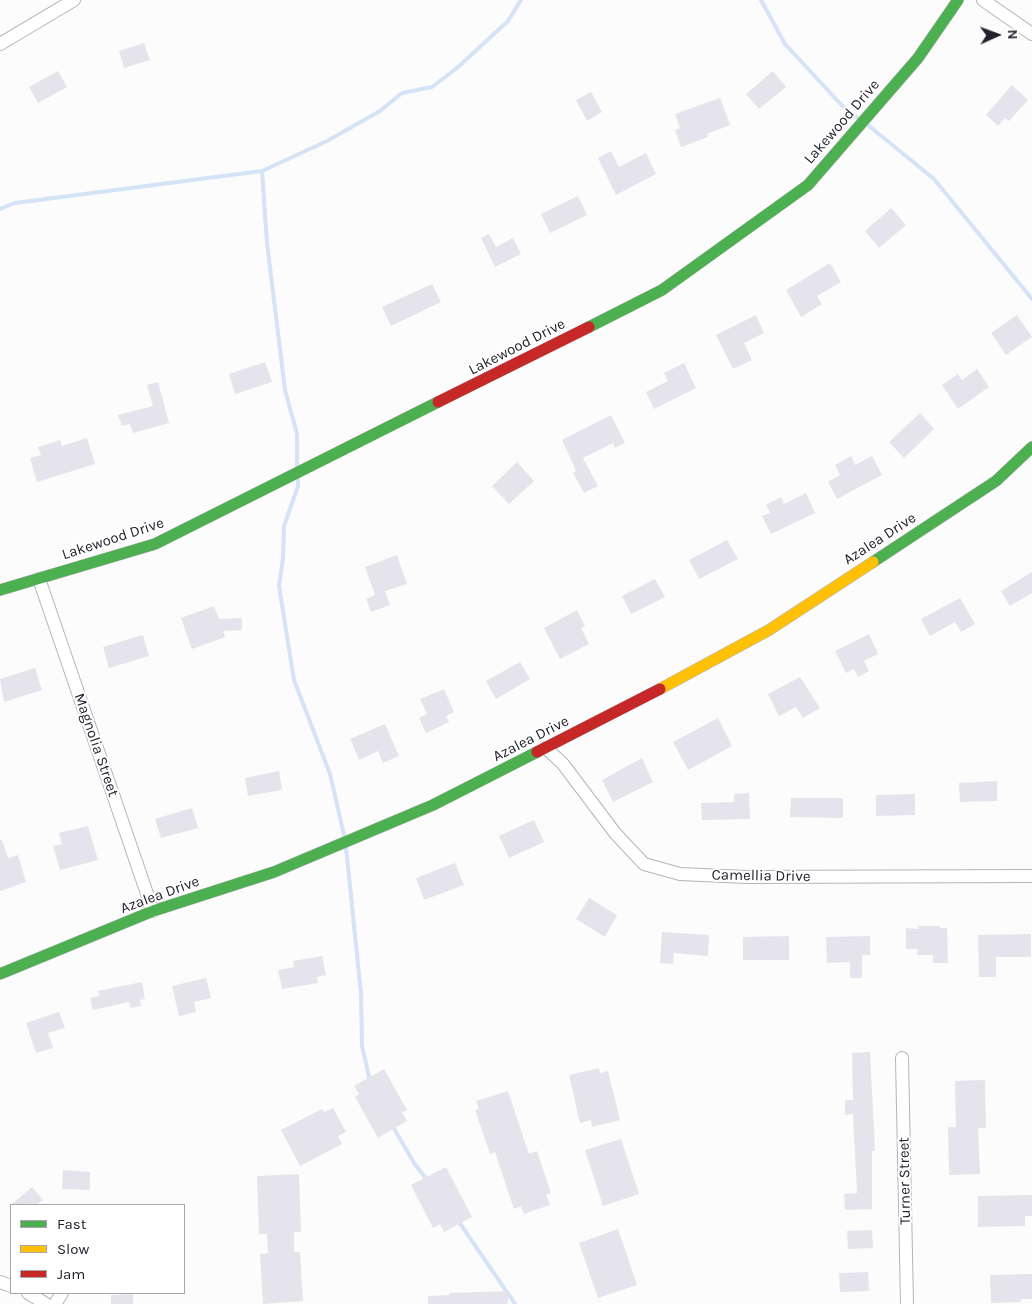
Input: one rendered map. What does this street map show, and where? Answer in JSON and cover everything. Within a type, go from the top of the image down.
[{"type":"street","points":[[0,44],[74,0]]},
{"type":"street","name":"Lakewood Drive","points":[[0,590],[155,544],[662,290],[808,185],[918,58],[958,0]]},
{"type":"street","points":[[983,0],[1032,34]]},
{"type":"street","name":"Azalea Drive","points":[[0,974],[153,912],[283,868],[433,806],[707,665],[769,630],[996,481],[1032,447]]},
{"type":"street","name":"Magnolia Street","points":[[39,579],[153,912]]},
{"type":"street","name":"Camellia Drive","points":[[546,748],[563,764],[615,833],[644,864],[680,874],[757,877],[1032,876]]},
{"type":"street","name":"Turner Street","points":[[902,1058],[907,1304]]},
{"type":"street","points":[[30,1294],[46,1304]]},
{"type":"building","points":[[144,43],[150,60],[124,68],[119,51]]},
{"type":"building","points":[[58,71],[67,87],[38,103],[29,87]]},
{"type":"building","points":[[773,71],[786,87],[759,109],[746,94]]},
{"type":"building","points":[[1012,85],[1028,100],[1009,121],[1005,118],[998,126],[986,115]]},
{"type":"building","points":[[591,92],[602,112],[587,121],[576,100]]},
{"type":"building","points":[[720,98],[730,125],[707,134],[708,137],[681,147],[675,130],[680,128],[675,114]]},
{"type":"building","points":[[611,151],[619,167],[646,153],[656,174],[616,195],[598,158]]},
{"type":"building","points":[[578,196],[587,215],[550,233],[541,214]]},
{"type":"building","points":[[891,208],[906,225],[879,248],[865,231]]},
{"type":"building","points":[[489,234],[496,247],[513,238],[521,254],[495,267],[481,238]]},
{"type":"building","points":[[830,263],[841,282],[817,296],[822,304],[801,317],[786,290]]},
{"type":"building","points":[[432,284],[441,302],[391,326],[382,307]]},
{"type":"building","points":[[756,315],[764,333],[744,343],[752,360],[733,369],[716,335]]},
{"type":"building","points":[[1017,315],[1032,337],[1006,355],[991,333]]},
{"type":"building","points":[[265,362],[272,382],[235,394],[229,374]]},
{"type":"building","points":[[684,363],[696,388],[654,409],[646,392],[668,381],[664,373]]},
{"type":"building","points":[[977,369],[989,387],[958,409],[942,385],[958,374],[962,380]]},
{"type":"building","points":[[158,382],[169,423],[133,433],[130,424],[122,426],[118,415],[153,406],[147,385]]},
{"type":"building","points":[[920,413],[934,429],[904,458],[889,442]]},
{"type":"building","points":[[611,415],[625,443],[615,448],[613,443],[583,458],[598,486],[584,493],[573,473],[576,471],[562,440]]},
{"type":"building","points":[[87,438],[95,464],[37,482],[30,458],[41,455],[38,447],[60,440],[62,446]]},
{"type":"building","points":[[851,456],[855,465],[872,456],[882,475],[837,499],[828,482],[840,475],[835,465]]},
{"type":"building","points":[[517,462],[534,481],[509,504],[492,486]]},
{"type":"building","points":[[806,493],[815,513],[771,534],[762,516],[770,513],[766,505],[781,497],[784,504]]},
{"type":"building","points":[[727,540],[738,559],[699,579],[689,560]]},
{"type":"building","points":[[397,555],[407,584],[385,591],[390,605],[371,612],[366,599],[375,595],[365,567]]},
{"type":"building","points":[[1032,572],[1032,593],[1010,606],[1001,591]]},
{"type":"building","points":[[655,579],[665,597],[631,614],[622,596]]},
{"type":"building","points":[[960,598],[975,624],[961,632],[955,622],[930,636],[921,619]]},
{"type":"building","points":[[214,606],[219,619],[242,618],[242,630],[223,631],[225,637],[192,649],[181,618]]},
{"type":"building","points":[[577,610],[585,626],[581,628],[589,644],[560,659],[544,628]]},
{"type":"building","points":[[869,634],[878,654],[864,661],[869,671],[858,677],[854,669],[846,673],[835,651]]},
{"type":"building","points":[[143,635],[149,656],[109,668],[103,647]]},
{"type":"building","points":[[520,662],[530,679],[496,699],[486,681]]},
{"type":"building","points":[[35,668],[42,690],[4,702],[0,679]]},
{"type":"building","points":[[800,677],[820,708],[803,718],[796,707],[779,716],[768,694]]},
{"type":"building","points":[[444,689],[454,712],[446,716],[449,722],[426,733],[419,718],[427,714],[420,699]]},
{"type":"building","points":[[718,718],[732,746],[688,770],[673,742]]},
{"type":"building","points":[[385,724],[399,756],[383,763],[378,751],[359,760],[350,739]]},
{"type":"building","points":[[642,758],[653,782],[613,802],[602,780]]},
{"type":"building","points":[[279,771],[282,790],[248,796],[245,778]]},
{"type":"building","points":[[997,781],[997,801],[960,802],[959,783]]},
{"type":"building","points":[[749,793],[750,819],[702,820],[701,803],[734,802],[734,794]]},
{"type":"building","points":[[915,794],[915,815],[876,816],[876,795]]},
{"type":"building","points":[[791,798],[843,798],[843,818],[790,817]]},
{"type":"building","points":[[192,808],[198,828],[161,838],[155,819]]},
{"type":"building","points":[[534,820],[544,842],[509,858],[499,836]]},
{"type":"building","points":[[88,826],[98,860],[60,870],[53,846],[62,844],[59,833]]},
{"type":"building","points":[[0,840],[2,840],[8,858],[18,855],[26,882],[0,891]]},
{"type":"building","points":[[455,863],[464,885],[424,900],[416,878]]},
{"type":"building","points":[[589,898],[617,915],[605,937],[576,919]]},
{"type":"building","points":[[918,926],[940,926],[940,928],[947,928],[948,963],[933,963],[933,955],[917,955],[918,949],[906,949],[906,928],[918,929]]},
{"type":"building","points":[[662,932],[709,935],[708,956],[674,953],[673,964],[660,963]]},
{"type":"building","points":[[1031,934],[1031,957],[996,957],[996,977],[979,977],[978,935]]},
{"type":"building","points":[[789,936],[789,960],[743,960],[743,937]]},
{"type":"building","points":[[870,936],[870,955],[862,955],[862,978],[850,978],[850,962],[827,963],[826,937]]},
{"type":"building","points":[[322,956],[326,975],[317,977],[318,983],[282,989],[278,970],[294,967],[293,961]]},
{"type":"building","points":[[206,978],[211,998],[194,1002],[196,1012],[179,1016],[172,986]]},
{"type":"building","points":[[142,982],[145,999],[140,1000],[141,1006],[130,1008],[129,1002],[93,1010],[90,998],[99,996],[98,991]]},
{"type":"building","points":[[59,1012],[65,1028],[48,1033],[53,1048],[36,1053],[26,1023]]},
{"type":"building","points":[[870,1052],[875,1151],[872,1151],[872,1209],[845,1210],[844,1194],[857,1193],[853,1114],[845,1115],[845,1100],[853,1100],[852,1053]]},
{"type":"building","points":[[599,1068],[600,1073],[608,1071],[620,1120],[592,1127],[591,1120],[580,1123],[569,1075]]},
{"type":"building","points":[[384,1069],[407,1110],[402,1112],[407,1121],[378,1138],[355,1097],[359,1094],[354,1086]]},
{"type":"building","points":[[985,1080],[986,1128],[978,1128],[980,1174],[949,1175],[948,1127],[956,1127],[955,1081]]},
{"type":"building","points":[[508,1091],[529,1154],[537,1151],[551,1193],[546,1195],[550,1205],[524,1214],[521,1206],[514,1209],[495,1152],[490,1154],[475,1110],[479,1109],[476,1101]]},
{"type":"building","points":[[333,1108],[346,1132],[338,1136],[342,1144],[300,1166],[281,1130],[322,1109],[324,1112]]},
{"type":"building","points":[[621,1139],[639,1194],[603,1206],[585,1150]]},
{"type":"building","points":[[446,1167],[472,1217],[444,1232],[440,1224],[433,1228],[411,1185]]},
{"type":"building","points":[[63,1170],[90,1172],[90,1190],[62,1189]]},
{"type":"building","points":[[299,1174],[301,1232],[294,1232],[294,1252],[300,1252],[303,1301],[263,1304],[260,1254],[268,1253],[267,1234],[259,1234],[257,1176]]},
{"type":"building","points":[[32,1187],[43,1200],[37,1204],[12,1204]]},
{"type":"building","points":[[1032,1195],[1032,1216],[1025,1216],[1025,1226],[978,1227],[978,1196]]},
{"type":"building","points":[[618,1229],[637,1285],[598,1298],[579,1243]]},
{"type":"building","points":[[872,1230],[873,1248],[848,1249],[847,1231]]},
{"type":"building","points":[[868,1272],[869,1291],[840,1292],[839,1273]]},
{"type":"building","points":[[1032,1274],[1032,1299],[1021,1299],[1021,1302],[991,1303],[990,1275]]},
{"type":"building","points":[[508,1291],[508,1304],[428,1304],[428,1296],[449,1295],[449,1293]]},
{"type":"building","points":[[133,1294],[133,1304],[111,1304],[111,1295]]},
{"type":"waterway","points":[[0,209],[15,203],[262,171],[327,141],[380,111],[402,93],[432,87],[457,68],[508,21],[521,0]]},
{"type":"waterway","points":[[761,0],[785,44],[848,112],[858,118]]},
{"type":"waterway","points":[[868,125],[934,179],[1032,299]]},
{"type":"waterway","points":[[262,171],[267,243],[285,390],[297,434],[297,467]]},
{"type":"waterway","points":[[298,479],[298,486],[284,526],[283,558],[279,586],[294,680],[330,774],[344,835]]},
{"type":"waterway","points":[[346,847],[361,994],[362,1046],[370,1081]]},
{"type":"waterway","points":[[392,1125],[414,1163],[427,1180]]},
{"type":"waterway","points":[[457,1219],[515,1304]]},
{"type":"traffic: fast","points":[[589,327],[662,290],[808,185],[918,58],[958,0]]},
{"type":"traffic: fast","points":[[0,590],[155,544],[438,402]]},
{"type":"traffic: fast","points":[[873,562],[996,481],[1032,447]]},
{"type":"traffic: fast","points":[[0,974],[153,911],[274,872],[433,805],[537,752]]},
{"type":"traffic: slow","points":[[660,689],[769,630],[873,562]]},
{"type":"traffic: jam","points":[[438,402],[589,327]]},
{"type":"traffic: jam","points":[[537,752],[660,689]]}]
